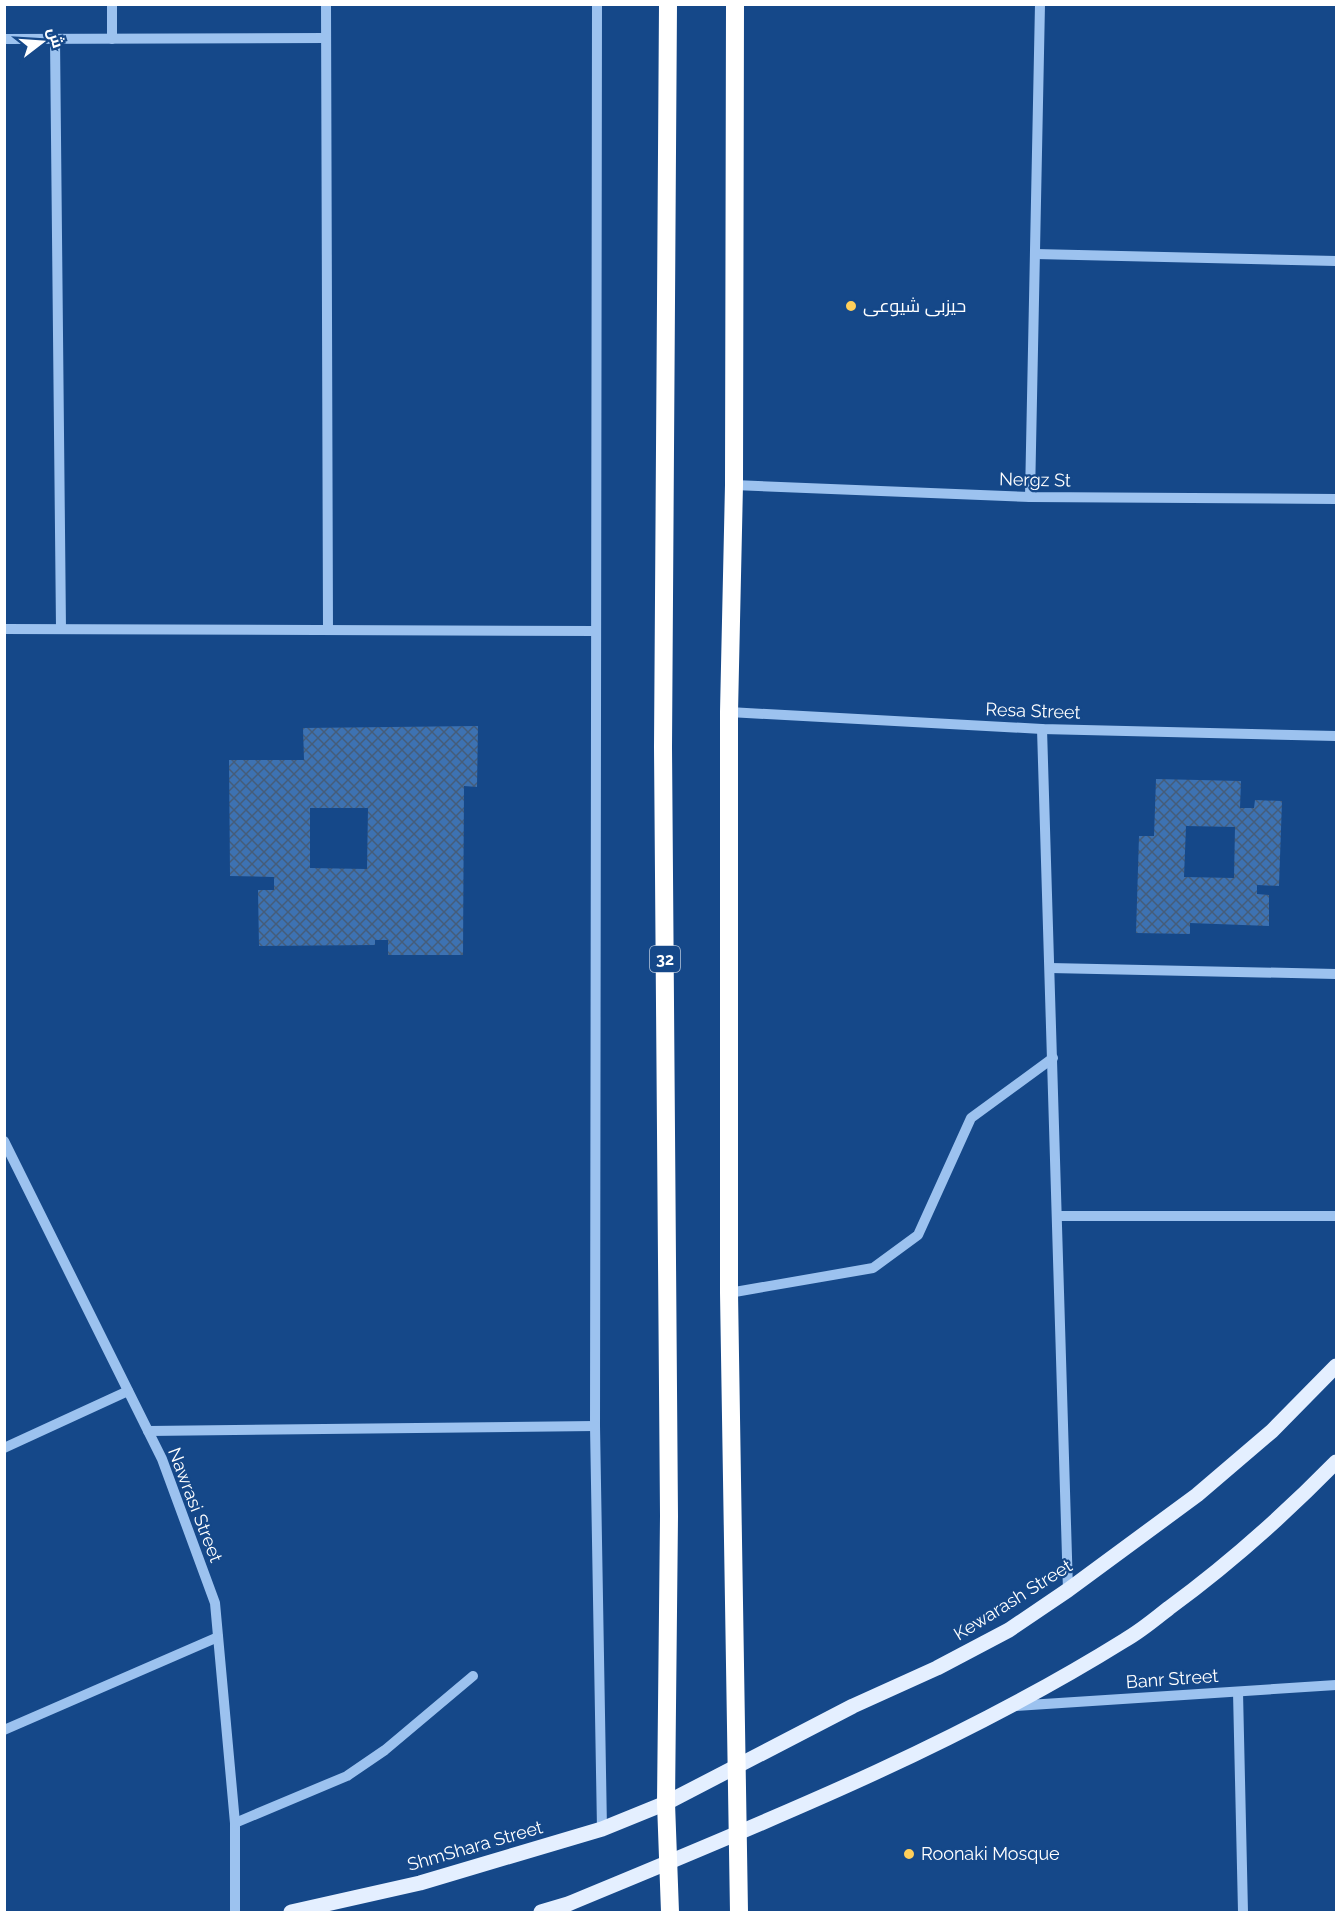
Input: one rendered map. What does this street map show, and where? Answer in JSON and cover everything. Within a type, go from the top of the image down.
[{"type":"highway","name":"32","points":[[668,4],[663,735],[669,1504],[666,1803],[670,1912]]},
{"type":"highway","points":[[735,4],[734,485],[729,712],[729,1293],[739,1912]]},
{"type":"main road","name":"Kewarash Street","points":[[666,1803],[853,1706],[948,1663],[1009,1630],[1197,1496],[1272,1431],[1336,1365]]},
{"type":"main road","points":[[541,1912],[568,1904],[867,1778],[1010,1706],[1127,1640],[1269,1528],[1336,1462]]},
{"type":"main road","name":"ShmShara Street","points":[[291,1912],[420,1883],[602,1829],[666,1803]]},
{"type":"street","points":[[112,4],[112,39]]},
{"type":"street","points":[[326,4],[328,630]]},
{"type":"street","points":[[597,4],[595,1426],[602,1829]]},
{"type":"street","points":[[1030,497],[1040,4]]},
{"type":"street","points":[[4,39],[326,38]]},
{"type":"street","points":[[55,39],[61,629]]},
{"type":"street","points":[[1035,254],[1336,261]]},
{"type":"street","name":"Nergz St","points":[[734,485],[1030,497],[1336,499]]},
{"type":"street","points":[[4,629],[596,632]]},
{"type":"street","name":"Resa Street","points":[[729,712],[1042,729],[1336,736]]},
{"type":"street","points":[[1042,729],[1068,1590]]},
{"type":"street","points":[[1050,968],[1336,974]]},
{"type":"street","points":[[729,1293],[873,1268],[918,1235],[970,1118],[1053,1058]]},
{"type":"street","name":"Nawrasi Street","points":[[4,1141],[162,1459],[215,1603],[235,1822],[235,1912]]},
{"type":"street","points":[[1058,1216],[1336,1216]]},
{"type":"street","points":[[4,1448],[128,1391]]},
{"type":"street","points":[[148,1431],[595,1426]]},
{"type":"street","points":[[4,1730],[218,1637]]},
{"type":"street","points":[[235,1822],[347,1776],[385,1750],[473,1676]]},
{"type":"street","name":"Banr Street","points":[[1010,1706],[1336,1685]]},
{"type":"street","points":[[1238,1692],[1244,1912]]},
{"type":"building","points":[[478,726],[477,787],[464,786],[463,955],[388,955],[388,940],[375,940],[375,945],[259,946],[258,890],[274,890],[274,877],[230,876],[229,760],[304,760],[303,728]],"holes":[[[310,808],[368,808],[367,869],[310,868]]]},
{"type":"building","points":[[1156,779],[1241,781],[1240,808],[1254,808],[1255,800],[1282,801],[1279,886],[1257,885],[1257,894],[1269,895],[1269,926],[1190,923],[1190,934],[1136,933],[1139,836],[1154,836]],"holes":[[[1186,826],[1235,827],[1234,878],[1184,877]]]},
{"type":"place","name":"حیزبی شیوعی","points":[[851,306]]},
{"type":"place","name":"Roonaki Mosque","points":[[909,1854]]}]
